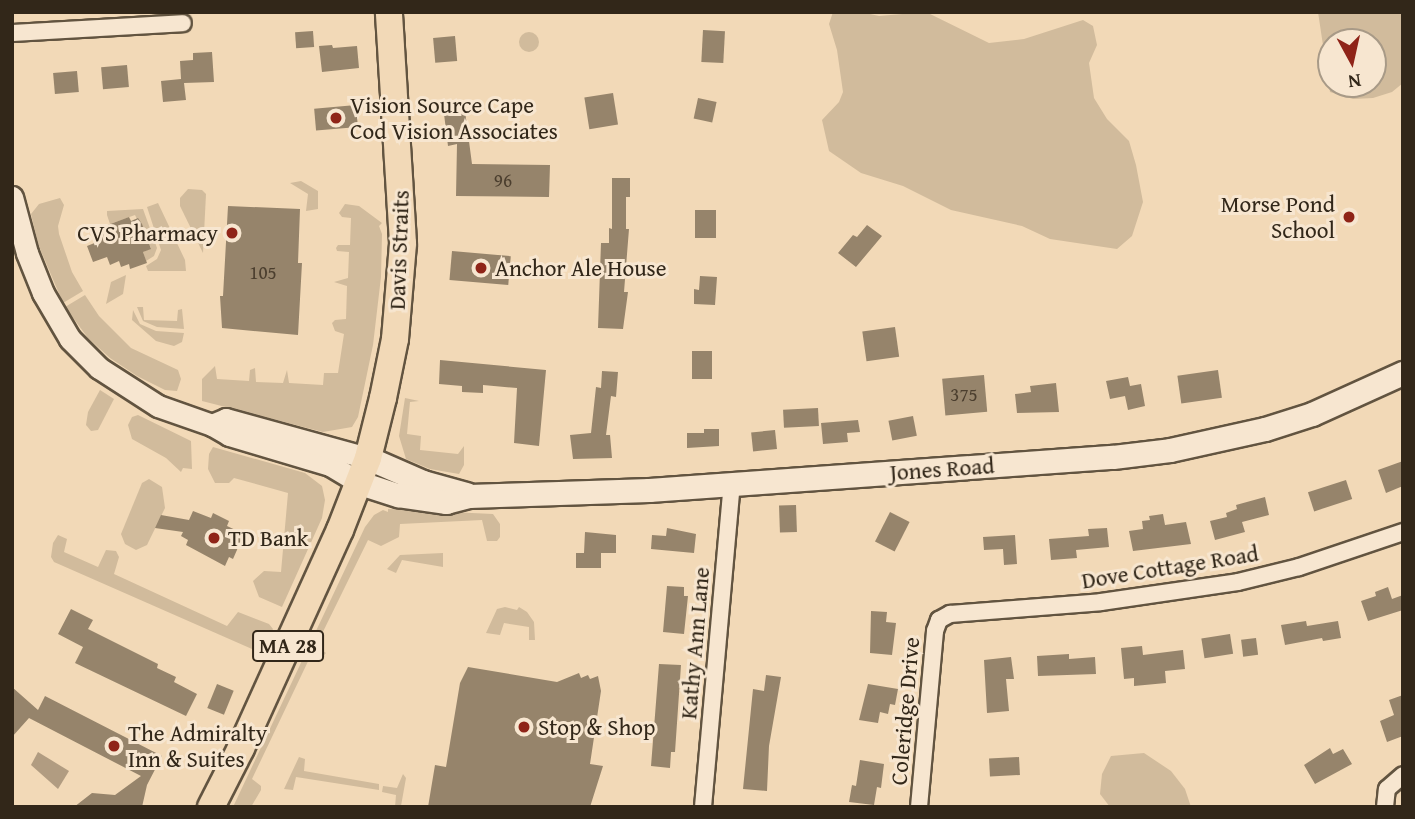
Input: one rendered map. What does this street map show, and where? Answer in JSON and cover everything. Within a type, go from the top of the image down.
[{"type":"main road","name":"Davis Straits","points":[[364,471],[395,339],[403,243],[389,12]]},
{"type":"main road","name":"Jones Road","points":[[364,471],[422,500],[446,502],[469,496],[595,493],[1170,450],[1265,429],[1312,414],[1403,373]]},
{"type":"main road","name":"MA 28","points":[[211,807],[241,748],[364,471]]},
{"type":"street","points":[[12,33],[183,23]]},
{"type":"street","points":[[12,197],[27,253],[43,293],[60,325],[82,354],[138,395],[212,425],[229,435],[330,465],[364,471]]},
{"type":"street","name":"Kathy Ann Lane","points":[[703,807],[732,484]]},
{"type":"street","name":"Dove Cottage Road","points":[[939,621],[950,614],[1101,602],[1238,582],[1299,567],[1403,532]]},
{"type":"street","name":"Coleridge Drive","points":[[919,807],[935,631],[939,621]]},
{"type":"street","points":[[1385,807],[1387,789],[1403,775]]},
{"type":"shaded area","points":[[833,12],[861,12],[879,16],[926,12],[989,43],[1024,39],[1083,20],[1093,26],[1097,45],[1089,63],[1094,98],[1107,119],[1129,141],[1143,202],[1132,236],[1117,249],[1050,239],[1022,226],[951,210],[903,186],[861,173],[829,151],[822,120],[839,102],[843,92],[837,50],[829,24]]},
{"type":"shaded area","points":[[1318,12],[1403,12],[1403,83],[1387,94],[1387,28],[1320,28]]},
{"type":"shaded area","points":[[529,32],[536,35],[539,42],[536,49],[529,52],[522,49],[519,42],[522,35]]},
{"type":"shaded area","points":[[301,181],[318,191],[318,209],[306,211],[308,194],[290,183]]},
{"type":"shaded area","points":[[188,189],[202,190],[206,194],[203,253],[180,206],[180,198]]},
{"type":"shaded area","points":[[60,198],[64,205],[58,226],[59,234],[72,272],[83,291],[63,303],[38,244],[31,214],[39,204]]},
{"type":"shaded area","points":[[158,203],[185,260],[186,271],[148,271],[146,266],[157,259],[161,250],[147,207]]},
{"type":"shaded area","points":[[345,204],[359,206],[382,223],[379,226],[382,234],[381,277],[373,345],[358,417],[352,427],[323,432],[202,401],[202,379],[215,366],[217,379],[249,381],[250,370],[255,368],[256,382],[283,383],[287,370],[289,383],[323,385],[324,373],[338,373],[344,334],[335,331],[332,323],[346,319],[347,286],[334,282],[348,278],[349,252],[337,251],[336,248],[338,245],[350,245],[351,218],[342,217],[339,213]]},
{"type":"shaded area","points":[[143,209],[157,248],[154,256],[146,261],[143,252],[151,248],[135,215],[110,224],[107,215],[107,211]]},
{"type":"shaded area","points":[[126,275],[123,294],[106,304],[111,282]]},
{"type":"shaded area","points":[[85,295],[99,316],[131,348],[178,370],[181,379],[177,391],[165,390],[137,376],[110,358],[88,338],[65,307]]},
{"type":"shaded area","points":[[137,307],[143,307],[144,320],[177,321],[178,310],[182,309],[184,329],[157,327],[143,321]]},
{"type":"shaded area","points":[[133,310],[140,324],[156,331],[184,333],[182,342],[174,346],[156,341],[132,320]]},
{"type":"shaded area","points":[[100,390],[114,399],[98,430],[91,431],[86,425],[88,412]]},
{"type":"shaded area","points":[[405,398],[419,401],[410,402],[407,434],[421,436],[420,450],[458,454],[464,446],[464,465],[459,474],[430,469],[406,459],[399,436]]},
{"type":"shaded area","points":[[138,415],[191,441],[192,469],[183,468],[181,472],[166,458],[132,439],[128,425],[132,417]]},
{"type":"shaded area","points":[[213,447],[305,473],[322,486],[325,500],[322,518],[282,607],[259,597],[253,581],[264,571],[281,572],[288,493],[234,478],[229,483],[215,483],[208,469],[209,454]]},
{"type":"shaded area","points":[[149,479],[162,487],[165,508],[147,545],[136,550],[125,544],[121,534],[142,483]]},
{"type":"shaded area","points":[[388,509],[493,514],[500,524],[500,537],[497,541],[487,541],[482,520],[400,524],[399,537],[381,546],[368,540],[316,646],[326,653],[323,656],[312,653],[252,779],[261,786],[261,790],[251,807],[233,807],[365,527],[374,515],[383,510],[388,512]]},
{"type":"shaded area","points":[[58,535],[67,539],[64,552],[98,567],[106,550],[116,551],[119,557],[114,574],[227,626],[238,612],[269,624],[273,629],[261,653],[54,562],[51,557],[53,543]]},
{"type":"shaded area","points":[[443,553],[443,567],[402,560],[396,573],[387,569],[400,555]]},
{"type":"shaded area","points":[[505,607],[517,610],[519,607],[527,612],[534,622],[535,640],[529,640],[529,627],[504,623],[500,635],[486,633],[497,609]]},
{"type":"shaded area","points":[[38,752],[69,771],[58,789],[31,765]]},
{"type":"shaded area","points":[[1144,753],[1171,771],[1185,789],[1191,807],[1110,807],[1100,794],[1102,774],[1111,756]]},
{"type":"shaded area","points":[[299,757],[305,759],[304,771],[379,784],[379,790],[296,777],[293,790],[284,789]]},
{"type":"shaded area","points":[[403,774],[406,778],[401,806],[395,807],[396,795],[382,792],[383,786],[397,788]]},
{"type":"building","points":[[703,30],[725,31],[723,63],[701,62]]},
{"type":"building","points":[[313,31],[314,47],[296,48],[295,32]]},
{"type":"building","points":[[455,36],[457,61],[435,63],[433,38]]},
{"type":"building","points":[[332,45],[333,48],[357,46],[359,68],[322,72],[319,46]]},
{"type":"building","points":[[212,52],[214,82],[184,83],[186,100],[163,102],[161,81],[181,79],[180,61],[193,60],[193,53]]},
{"type":"building","points":[[127,65],[129,87],[103,89],[101,67]]},
{"type":"building","points":[[77,71],[79,92],[55,94],[53,73]]},
{"type":"building","points":[[613,93],[618,125],[589,129],[584,98]]},
{"type":"building","points":[[698,98],[717,102],[712,122],[694,119]]},
{"type":"building","name":"Vision Source Cape Cod Vision Associates","points":[[356,105],[358,127],[316,131],[314,109]]},
{"type":"building","points":[[465,111],[472,164],[550,165],[549,197],[456,196],[457,144],[448,146],[444,114]]},
{"type":"building","points":[[612,178],[630,178],[630,197],[626,197],[626,229],[629,229],[624,292],[628,292],[623,329],[598,328],[601,243],[609,243],[609,228],[612,229]]},
{"type":"building","name":"CVS Pharmacy","points":[[228,206],[300,209],[298,263],[302,263],[298,335],[222,328],[220,296],[223,296]]},
{"type":"building","points":[[695,210],[716,210],[716,238],[695,238]]},
{"type":"building","points":[[129,217],[131,221],[138,218],[142,224],[151,249],[143,252],[147,263],[130,269],[129,264],[121,267],[119,261],[110,265],[107,257],[93,262],[87,246],[102,240],[99,233],[106,231],[105,226]]},
{"type":"building","points":[[867,225],[882,236],[856,267],[838,253],[853,235],[857,237]]},
{"type":"building","name":"Anchor Ale House","points":[[452,251],[511,256],[508,285],[449,280]]},
{"type":"building","points":[[700,276],[717,277],[715,305],[694,304],[694,289],[699,290]]},
{"type":"building","points":[[895,327],[899,357],[866,361],[862,332]]},
{"type":"building","points":[[692,351],[712,351],[712,379],[692,379]]},
{"type":"building","points":[[440,360],[546,370],[539,446],[514,443],[517,388],[483,385],[483,393],[462,392],[462,386],[439,384]]},
{"type":"building","points":[[1218,370],[1222,398],[1181,403],[1177,376]]},
{"type":"building","points":[[602,371],[618,372],[616,397],[611,396],[606,435],[610,435],[612,458],[573,459],[570,435],[591,433],[596,387],[601,388]]},
{"type":"building","points":[[984,375],[987,412],[945,416],[942,379]]},
{"type":"building","points":[[1128,377],[1130,386],[1141,384],[1145,406],[1128,410],[1125,396],[1110,399],[1106,381]]},
{"type":"building","points":[[1056,383],[1059,412],[1017,413],[1015,394],[1031,392],[1030,386]]},
{"type":"building","points":[[818,408],[819,426],[784,428],[783,410]]},
{"type":"building","points":[[913,416],[917,436],[892,440],[888,421]]},
{"type":"building","points":[[858,420],[860,432],[847,433],[848,442],[823,444],[821,423]]},
{"type":"building","points":[[704,429],[719,429],[719,446],[687,448],[687,433],[704,433]]},
{"type":"building","points":[[775,430],[777,449],[753,451],[751,433]]},
{"type":"building","points":[[1403,461],[1403,486],[1386,493],[1378,470]]},
{"type":"building","points":[[1346,480],[1352,499],[1314,511],[1308,492]]},
{"type":"building","points":[[1265,497],[1269,515],[1242,522],[1245,532],[1215,540],[1210,521],[1227,517],[1226,513],[1237,509],[1236,505]]},
{"type":"building","points":[[796,505],[797,532],[780,533],[779,506]]},
{"type":"building","name":"TD Bank","points":[[193,511],[211,518],[213,513],[229,521],[227,526],[244,534],[233,559],[229,557],[225,566],[186,545],[188,540],[181,536],[183,532],[155,528],[161,515],[189,520]]},
{"type":"building","points":[[890,512],[910,522],[895,551],[875,541]]},
{"type":"building","points":[[1163,514],[1165,525],[1186,522],[1191,544],[1133,551],[1129,531],[1143,529],[1142,521],[1150,520],[1149,516]]},
{"type":"building","points":[[667,528],[696,534],[694,553],[651,549],[652,535],[666,536]]},
{"type":"building","points":[[1107,528],[1109,547],[1076,550],[1077,558],[1051,560],[1049,539],[1089,536],[1088,529]]},
{"type":"building","points":[[585,532],[616,535],[616,553],[601,553],[601,568],[576,568],[576,553],[584,553]]},
{"type":"building","points":[[1015,535],[1017,564],[1004,565],[1003,549],[984,550],[983,537]]},
{"type":"building","points":[[667,586],[684,587],[684,596],[688,596],[684,634],[663,632]]},
{"type":"building","points":[[1388,587],[1392,599],[1403,595],[1403,610],[1368,621],[1361,601],[1376,596],[1375,592]]},
{"type":"building","points":[[71,609],[93,620],[88,629],[158,664],[157,668],[176,677],[174,682],[197,694],[186,716],[75,663],[83,647],[58,634]]},
{"type":"building","points":[[871,611],[887,612],[886,622],[896,623],[892,655],[870,653]]},
{"type":"building","points":[[1306,621],[1307,626],[1338,621],[1341,638],[1323,641],[1322,638],[1285,645],[1281,625]]},
{"type":"building","points":[[1230,634],[1233,654],[1204,658],[1201,639]]},
{"type":"building","points":[[1256,638],[1258,655],[1243,657],[1241,640]]},
{"type":"building","points":[[1142,646],[1143,655],[1183,650],[1185,669],[1165,671],[1166,683],[1134,686],[1134,678],[1124,679],[1121,648]]},
{"type":"building","points":[[1069,654],[1069,659],[1095,657],[1096,674],[1038,676],[1037,656]]},
{"type":"building","points":[[1011,657],[1014,679],[1006,679],[1009,711],[987,713],[984,660]]},
{"type":"building","points":[[659,664],[681,665],[675,752],[671,752],[670,768],[651,766]]},
{"type":"building","name":"Stop & Shop","points":[[468,667],[557,682],[579,673],[581,678],[588,675],[590,679],[598,676],[601,691],[590,764],[603,766],[590,807],[428,807],[435,765],[446,767],[460,683]]},
{"type":"building","points":[[766,675],[781,677],[769,746],[767,791],[743,789],[753,689],[764,691]]},
{"type":"building","points":[[217,684],[234,691],[224,715],[207,708]]},
{"type":"building","points":[[868,684],[898,689],[895,705],[890,704],[888,714],[880,712],[878,723],[859,720]]},
{"type":"building","name":"The Admiralty Inn & Suites","points":[[12,687],[38,710],[45,696],[162,756],[147,785],[142,807],[74,807],[92,793],[115,795],[141,776],[29,718],[12,737]]},
{"type":"building","points":[[1403,695],[1403,736],[1387,742],[1380,721],[1394,715],[1389,700]]},
{"type":"building","points":[[1330,748],[1333,754],[1343,749],[1352,764],[1315,784],[1304,765]]},
{"type":"building","points":[[1019,757],[1020,775],[990,777],[989,759]]},
{"type":"building","points":[[860,760],[884,764],[881,788],[877,787],[874,805],[849,802],[852,785],[856,786]]},
{"type":"place","name":"Vision Source Cape Cod Vision Associates","points":[[336,118]]},
{"type":"place","name":"Morse Pond School","points":[[1349,217]]},
{"type":"place","name":"CVS Pharmacy","points":[[232,233]]},
{"type":"place","name":"Anchor Ale House","points":[[481,268]]},
{"type":"place","name":"TD Bank","points":[[214,538]]},
{"type":"place","name":"Stop & Shop","points":[[524,727]]},
{"type":"place","name":"The Admiralty Inn & Suites","points":[[114,746]]}]
